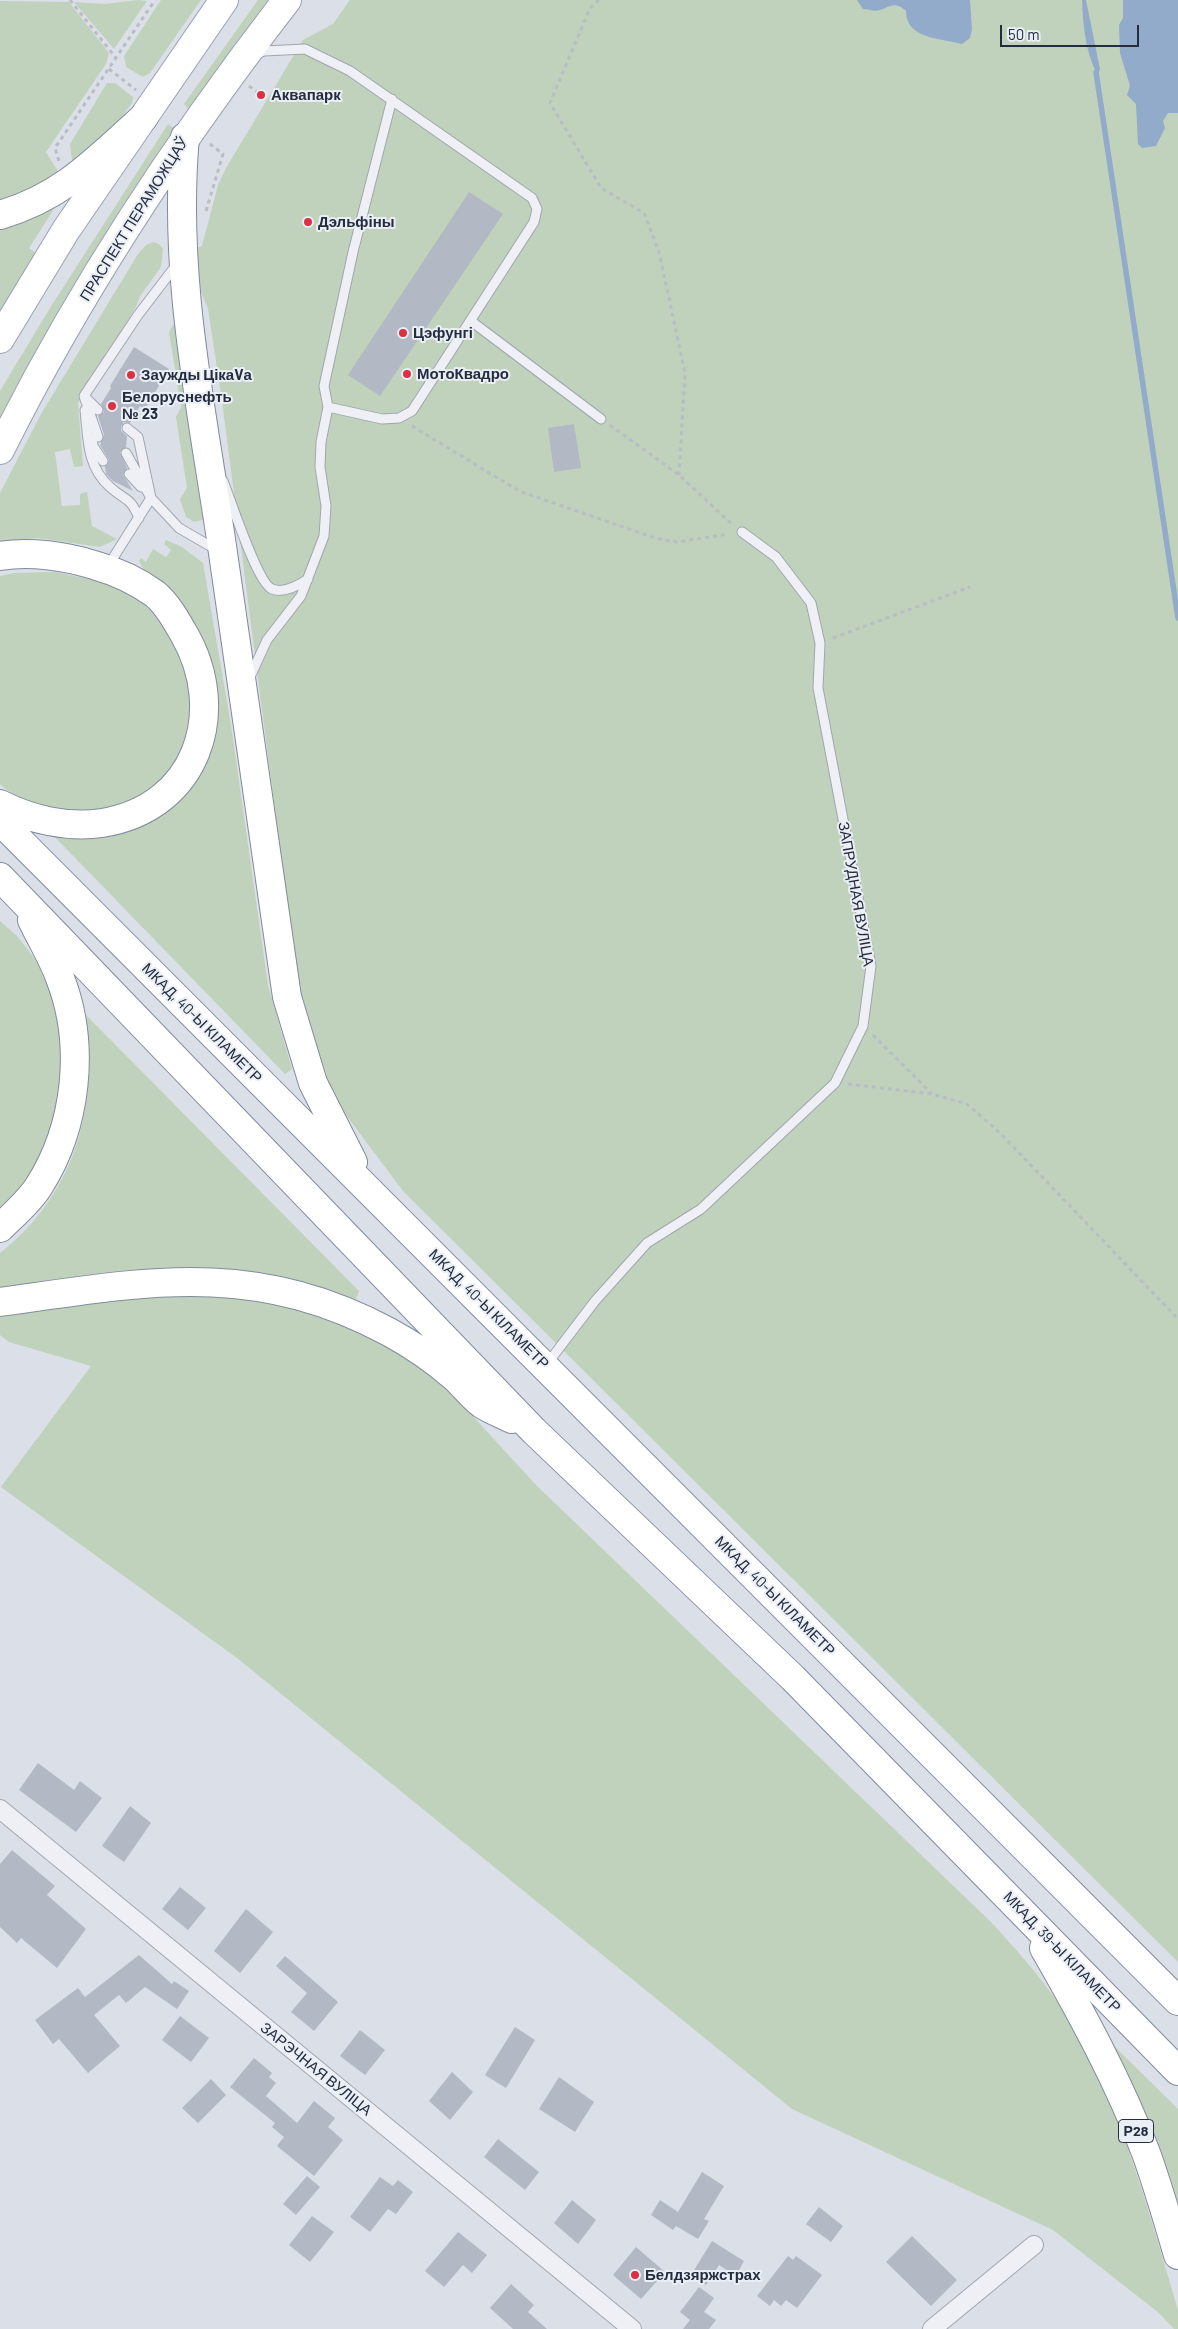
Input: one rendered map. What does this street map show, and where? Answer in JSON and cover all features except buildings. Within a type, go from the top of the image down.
[{"type":"main road","points":[[0,339],[66,230],[224,0]]},
{"type":"main road","name":"ПРАСПЕКТ ПЕРАМОЖЦАЎ","points":[[0,450],[40,371],[186,137],[240,61],[287,0]]},
{"type":"main road","points":[[0,215],[21,208],[68,184],[144,117]]},
{"type":"main road","points":[[186,137],[181,182],[183,257],[189,337],[288,997],[313,1083],[364,1184]]},
{"type":"main road","points":[[0,556],[29,555],[63,558],[106,568],[156,595],[174,616],[193,649],[202,682],[205,713],[197,745],[187,769],[170,792],[146,809],[119,820],[90,825],[61,824],[34,818],[0,804]]},
{"type":"main road","name":"МКАД, 40-Ы КІЛАМЕТР","points":[[0,821],[1178,2001]]},
{"type":"main road","points":[[0,877],[534,1431]]},
{"type":"main road","points":[[0,1228],[38,1188],[56,1156],[67,1124],[74,1087],[74,1048],[70,1014],[60,978],[20,897]]},
{"type":"main road","points":[[0,1302],[107,1286],[169,1281],[242,1284],[287,1292],[312,1299],[388,1332],[430,1358],[453,1376],[482,1404],[534,1431]]},
{"type":"main road","name":"МКАД, 39-Ы КІЛАМЕТР","points":[[534,1431],[793,1678],[1178,2070]]},
{"type":"main road","name":"Р28","points":[[1024,1913],[1081,2012],[1118,2088],[1146,2154],[1178,2255]]},
{"type":"street","name":"ЗАРЭЧНАЯ ВУЛІЦА","points":[[0,1809],[632,2329]]},
{"type":"street","points":[[932,2329],[1034,2245]]},
{"type":"lane","points":[[240,61],[264,51],[305,49],[350,71],[532,198],[537,209],[534,222],[412,410],[399,418],[382,419],[328,407]]},
{"type":"lane","points":[[242,697],[258,656],[267,640],[301,596],[324,536],[326,506],[320,467],[321,442],[328,407],[324,386],[353,252],[392,99]]},
{"type":"lane","points":[[139,518],[133,503],[110,487],[96,470],[89,450],[84,396],[138,315],[183,257]]},
{"type":"lane","points":[[471,320],[601,419]]},
{"type":"lane","points":[[84,396],[98,410]]},
{"type":"lane","points":[[84,396],[98,437]]},
{"type":"lane","points":[[84,396],[93,446],[103,461]]},
{"type":"lane","points":[[106,568],[151,498],[138,438],[127,428]]},
{"type":"lane","points":[[204,431],[258,572],[270,588],[278,590],[298,585],[309,578]]},
{"type":"lane","points":[[126,453],[151,498]]},
{"type":"lane","points":[[130,474],[179,528],[223,554]]},
{"type":"lane","name":"ЗАПРУДНАЯ ВУЛІЦА","points":[[545,1366],[595,1301],[647,1243],[701,1209],[835,1083],[864,1026],[871,966],[818,688],[820,642],[811,603],[776,557],[742,532]]},
{"type":"path","points":[[70,0],[116,58]]},
{"type":"path","points":[[60,163],[55,148],[155,0]]},
{"type":"path","points":[[598,0],[590,8],[550,103],[601,188],[644,213],[660,252],[685,373],[678,475]]},
{"type":"path","points":[[109,69],[133,87]]},
{"type":"path","points":[[205,214],[223,154]]},
{"type":"path","points":[[399,418],[519,491],[654,538],[677,542],[742,532]]},
{"type":"path","points":[[601,419],[678,475],[742,532]]},
{"type":"path","points":[[820,642],[970,587]]},
{"type":"path","points":[[864,1026],[932,1094]]},
{"type":"path","points":[[835,1083],[932,1094],[967,1104],[1002,1135],[1178,1319]]},
{"type":"green space","points":[[139,0],[147,1],[114,49],[74,2],[105,4]]},
{"type":"green space","points":[[161,0],[201,0],[150,73],[143,77],[126,67],[124,56]]},
{"type":"green space","points":[[258,0],[268,0],[190,110],[184,104]]},
{"type":"green space","points":[[350,0],[1178,0],[1178,1962],[403,1191],[334,1099],[302,1018],[222,401],[208,309],[193,272],[190,251],[202,246],[218,185],[226,168],[303,40],[333,24]]},
{"type":"green space","points":[[0,1],[69,2],[109,53],[106,64],[46,152],[61,176],[0,205]]},
{"type":"green space","points":[[107,83],[115,83],[133,97],[132,103],[97,151],[88,158],[72,160],[70,144]]},
{"type":"green space","points":[[168,124],[177,130],[0,427],[0,391],[50,308]]},
{"type":"green space","points":[[59,201],[29,248],[39,255],[0,322],[0,225]]},
{"type":"green space","points":[[153,242],[159,244],[163,249],[161,267],[140,296],[136,307],[78,403],[83,466],[74,467],[70,449],[55,452],[62,506],[80,505],[80,494],[87,492],[92,526],[117,539],[100,547],[38,538],[0,542],[0,493],[41,414],[138,254],[146,245]]},
{"type":"green space","points":[[176,320],[206,519],[194,522],[186,517],[180,499],[187,488],[176,417],[181,407],[169,332]]},
{"type":"green space","points":[[166,540],[182,547],[203,563],[231,725],[268,985],[292,1069],[285,1074],[48,830],[141,822],[214,700],[139,561],[141,558],[146,562],[153,549],[166,557],[171,550],[164,544]]},
{"type":"green space","points":[[56,572],[115,586],[137,598],[150,610],[177,647],[188,671],[191,705],[188,730],[181,751],[170,770],[155,786],[138,798],[117,806],[95,811],[70,811],[43,806],[14,794],[0,784],[0,576],[14,573]]},
{"type":"green space","points":[[0,921],[17,936],[43,969],[63,1026],[61,1132],[0,1224]]},
{"type":"green space","points":[[84,1013],[359,1291],[356,1299],[325,1293],[250,1272],[204,1268],[116,1274],[0,1292],[0,1253],[33,1222],[46,1204],[58,1186],[76,1145],[82,1123],[87,1090]]},
{"type":"green space","points":[[159,1294],[235,1296],[314,1313],[386,1338],[448,1389],[536,1485],[993,1924],[1034,1971],[1062,2009],[1088,2054],[1104,2087],[1118,2120],[1153,2224],[1178,2311],[1178,2329],[1174,2329],[1159,2313],[1053,2230],[792,2109],[237,1658],[1,1487],[91,1366],[9,1342],[0,1335],[0,1317]]},
{"type":"green space","points":[[1107,2039],[1178,2109],[1178,2233]]},
{"type":"water","points":[[857,0],[970,0],[972,30],[970,38],[962,44],[926,36],[912,27],[906,11],[899,6],[893,5],[878,11],[863,9]]},
{"type":"water","points":[[1082,0],[1086,0],[1100,69],[1099,72],[1096,72],[1092,64],[1087,46]]},
{"type":"water","points":[[1123,0],[1178,0],[1178,113],[1168,113],[1163,121],[1165,128],[1156,146],[1142,148],[1138,144],[1136,104],[1127,95],[1130,86],[1120,53],[1119,25],[1123,18]]},
{"type":"waterway","points":[[1096,72],[1178,618]]},
{"type":"place","name":"Аквапарк","points":[[261,95]]},
{"type":"place","name":"Дэльфіны","points":[[308,222]]},
{"type":"place","name":"Цэфунгі","points":[[403,333]]},
{"type":"place","name":"МотоКвадро","points":[[407,374]]},
{"type":"place","name":"Заужды ЦікаVа","points":[[131,375]]},
{"type":"place","name":"Белоруснефть № 23","points":[[112,406]]},
{"type":"place","name":"Белдзяржстрах","points":[[635,2275]]}]
